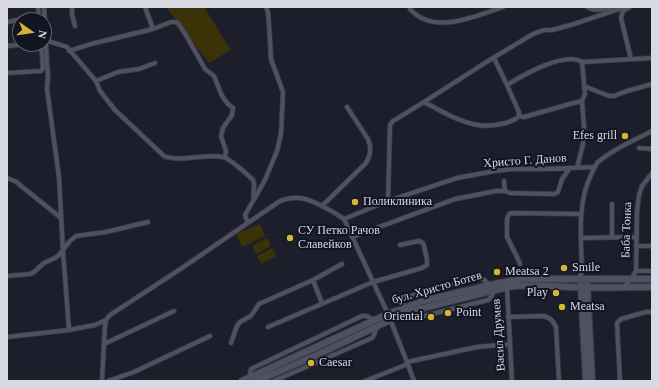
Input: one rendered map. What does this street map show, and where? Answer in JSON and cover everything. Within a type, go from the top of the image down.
[{"type":"main road","points":[[584,279],[586,381]]},
{"type":"main road","name":"бул. Христо Ботев","points":[[257,381],[377,326],[401,308],[423,301],[514,280],[652,279]]},
{"type":"main road","name":"бул. Христо Ботев","points":[[242,381],[374,320],[401,315],[506,287],[652,287]]},
{"type":"main road","points":[[584,287],[592,381]]},
{"type":"street","points":[[72,7],[75,26]]},
{"type":"street","points":[[145,7],[153,29]]},
{"type":"street","points":[[248,223],[245,215],[265,180],[280,142],[282,126],[283,92],[272,59],[268,12],[266,7]]},
{"type":"street","points":[[410,7],[415,14],[435,22],[452,22],[471,18],[503,7]]},
{"type":"street","points":[[587,7],[595,10],[612,7]]},
{"type":"street","points":[[388,201],[391,122],[533,34],[571,25],[625,7]]},
{"type":"street","points":[[630,7],[623,11],[621,18],[631,59]]},
{"type":"street","points":[[69,51],[153,29],[171,22],[178,23],[205,70],[214,76],[222,96],[233,108],[232,115],[223,128],[221,136],[226,151],[225,157]]},
{"type":"street","points":[[52,42],[66,47],[96,81],[100,91],[115,110],[164,156],[171,159],[202,156],[225,157],[253,180],[255,184],[253,194],[254,200]]},
{"type":"street","points":[[7,73],[40,71],[43,68],[42,52]]},
{"type":"street","points":[[46,52],[48,75],[46,89],[59,176],[69,330]]},
{"type":"street","points":[[494,58],[519,112],[519,116]]},
{"type":"street","points":[[507,85],[524,74],[542,66],[571,59],[582,62],[652,58]]},
{"type":"street","points":[[578,168],[583,144],[584,127],[582,101],[585,94],[582,62]]},
{"type":"street","points":[[96,81],[118,72],[139,69],[156,63]]},
{"type":"street","points":[[584,86],[609,96],[614,96],[652,84]]},
{"type":"street","points":[[424,102],[463,121],[478,125],[496,125],[517,119],[519,116],[524,117],[582,101]]},
{"type":"street","points":[[322,206],[369,158],[371,150],[368,139],[347,107]]},
{"type":"street","points":[[584,279],[582,269],[581,214],[583,195],[590,176],[597,162],[652,131]]},
{"type":"street","points":[[638,148],[652,149]]},
{"type":"street","name":"Христо Г. Данов","points":[[344,219],[388,201],[457,178],[511,169],[595,167]]},
{"type":"street","points":[[352,237],[455,199],[496,191],[506,191],[510,193],[554,194],[558,192],[562,179],[570,168]]},
{"type":"street","name":"Баба Тонка","points":[[624,287],[636,271],[637,211],[639,195],[644,183],[652,173]]},
{"type":"street","points":[[7,178],[15,181],[61,218]]},
{"type":"street","points":[[504,180],[506,191]]},
{"type":"street","points":[[102,381],[105,325],[110,315],[182,268],[263,211],[284,199],[297,198],[312,200],[344,219],[389,317],[414,381]]},
{"type":"street","points":[[612,204],[612,237]]},
{"type":"street","points":[[520,264],[507,237],[507,219],[509,214],[581,214]]},
{"type":"street","points":[[7,276],[30,274],[34,272],[44,263],[55,258],[76,236],[106,232],[148,222]]},
{"type":"street","points":[[581,238],[636,237]]},
{"type":"street","points":[[268,327],[373,282],[422,268],[427,265],[423,243],[419,241],[400,244]]},
{"type":"street","points":[[636,246],[652,246]]},
{"type":"street","points":[[231,343],[237,326],[240,322],[251,316],[259,304],[313,280],[342,264]]},
{"type":"street","points":[[636,271],[652,271]]},
{"type":"street","points":[[313,280],[322,303]]},
{"type":"street","name":"Васил Друмев","points":[[506,287],[512,381]]},
{"type":"street","points":[[104,344],[174,311]]},
{"type":"street","points":[[620,381],[616,326],[618,320],[646,312],[652,312]]},
{"type":"street","points":[[508,317],[544,316],[552,320],[556,327],[559,381]]},
{"type":"street","points":[[7,337],[69,330],[94,325],[107,319]]},
{"type":"street","points":[[274,381],[372,338],[377,326]]},
{"type":"street","points":[[108,381],[134,372],[210,336]]},
{"type":"street","points":[[365,381],[407,363],[477,347],[510,344]]},
{"type":"shaded area","points":[[166,7],[204,7],[231,50],[209,63]]},
{"type":"shaded area","points":[[260,224],[265,236],[242,247],[236,234]]},
{"type":"shaded area","points":[[267,238],[271,246],[256,254],[252,246]]},
{"type":"shaded area","points":[[272,248],[276,256],[261,264],[257,256]]},
{"type":"place","name":"Efes grill","points":[[625,136]]},
{"type":"place","name":"Поликлиника","points":[[355,202]]},
{"type":"place","name":"СУ Петко Рачов Славейков","points":[[290,238]]},
{"type":"place","name":"Smile","points":[[564,268]]},
{"type":"place","name":"Meatsa 2","points":[[497,272]]},
{"type":"place","name":"Play","points":[[556,293]]},
{"type":"place","name":"Meatsa","points":[[562,307]]},
{"type":"place","name":"Point","points":[[448,313]]},
{"type":"place","name":"Oriental","points":[[431,317]]},
{"type":"place","name":"Caesar","points":[[311,363]]}]
